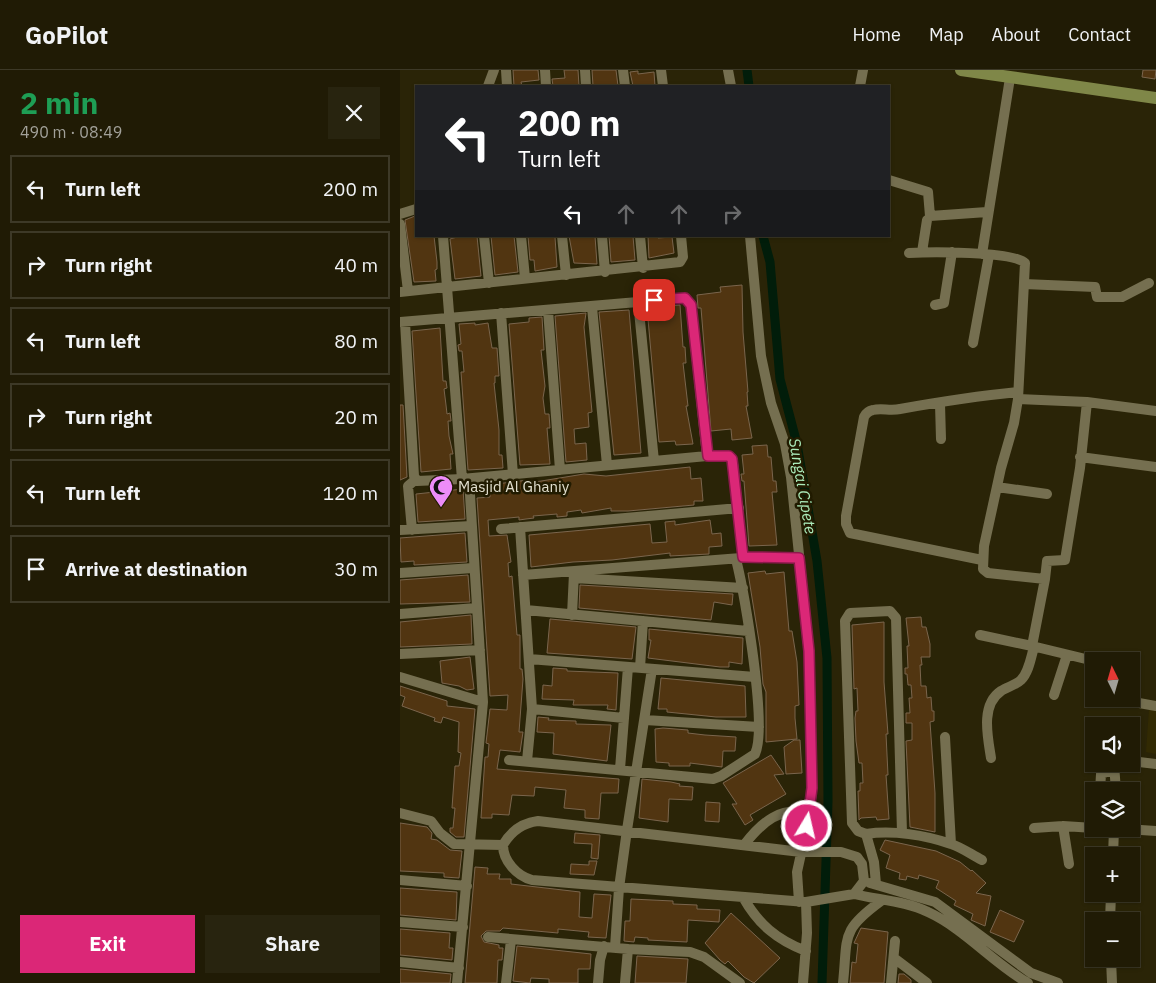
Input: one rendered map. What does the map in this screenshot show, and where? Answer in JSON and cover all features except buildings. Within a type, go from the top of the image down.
[{"type":"main road","points":[[961,70],[1156,98]]},
{"type":"street","points":[[488,85],[494,70]]},
{"type":"street","points":[[506,70],[507,85]]},
{"type":"street","points":[[545,70],[546,85]]},
{"type":"street","points":[[585,70],[586,85]]},
{"type":"street","points":[[623,70],[625,85]]},
{"type":"street","points":[[661,70],[663,85]]},
{"type":"street","points":[[728,70],[731,85]]},
{"type":"street","points":[[860,85],[863,70]]},
{"type":"street","points":[[973,343],[986,255],[987,212],[1010,78]]},
{"type":"street","points":[[890,180],[928,192],[930,216],[987,212]]},
{"type":"street","points":[[400,214],[415,209]]},
{"type":"street","points":[[922,252],[927,220]]},
{"type":"street","points":[[400,224],[404,292],[525,278],[643,268],[682,261],[681,237]]},
{"type":"street","points":[[443,237],[471,526],[483,702],[457,983]]},
{"type":"street","points":[[484,237],[489,282]]},
{"type":"street","points":[[521,237],[525,278]]},
{"type":"street","points":[[562,237],[566,275]]},
{"type":"street","points":[[602,237],[605,272]]},
{"type":"street","points":[[640,237],[643,268]]},
{"type":"street","points":[[750,237],[756,288],[759,343],[771,403],[786,450],[809,651],[810,813],[806,852],[797,877],[806,902],[806,951],[803,983]]},
{"type":"street","points":[[935,306],[944,303],[952,252]]},
{"type":"street","points":[[909,253],[952,252],[1024,261],[1026,266],[1018,396],[1014,423],[997,487],[982,560],[983,569],[988,573],[1045,579]]},
{"type":"street","points":[[1024,284],[1095,286],[1097,288],[1097,296],[1099,297],[1122,297],[1149,283]]},
{"type":"street","points":[[415,480],[403,322],[501,313],[685,298],[690,302],[708,456]]},
{"type":"street","points":[[638,302],[654,461]]},
{"type":"street","points":[[592,307],[607,465]]},
{"type":"street","points":[[548,310],[560,470]]},
{"type":"street","points":[[501,313],[513,474]]},
{"type":"street","points":[[982,560],[855,536],[850,533],[846,524],[866,413],[875,409],[897,410],[918,404],[940,404],[968,397],[1018,396],[1156,411]]},
{"type":"street","points":[[991,758],[987,727],[989,710],[999,692],[1022,679],[1027,671],[1033,647],[1047,561],[1065,560],[1087,402]]},
{"type":"street","points":[[940,404],[941,439]]},
{"type":"street","points":[[415,480],[420,483],[708,456],[729,456],[732,459],[739,508],[740,558],[755,677],[759,727],[755,754],[717,778],[509,760]]},
{"type":"street","points":[[1080,457],[1156,467]]},
{"type":"street","points":[[412,530],[408,486],[415,480]]},
{"type":"street","points":[[997,487],[1047,494]]},
{"type":"street","points":[[501,529],[739,508]]},
{"type":"street","points":[[400,530],[471,526]]},
{"type":"street","points":[[520,527],[532,708],[527,761]]},
{"type":"street","points":[[574,575],[740,558],[799,558]]},
{"type":"street","points":[[400,573],[474,568]]},
{"type":"street","points":[[523,575],[574,575],[744,588]]},
{"type":"street","points":[[572,615],[574,575]]},
{"type":"street","points":[[400,614],[476,608]]},
{"type":"street","points":[[526,610],[748,631]]},
{"type":"street","points":[[902,833],[897,624],[895,614],[890,611],[850,612],[845,621],[852,823],[858,831],[866,834],[882,832],[902,833],[951,844],[982,860]]},
{"type":"street","points":[[640,668],[643,622]]},
{"type":"street","points":[[980,635],[1085,659]]},
{"type":"street","points":[[400,654],[480,650]]},
{"type":"street","points":[[1054,695],[1067,655]]},
{"type":"street","points":[[529,659],[755,677]]},
{"type":"street","points":[[620,769],[628,667]]},
{"type":"street","points":[[615,947],[619,888],[652,669]]},
{"type":"street","points":[[400,677],[483,702]]},
{"type":"street","points":[[1140,703],[1156,706]]},
{"type":"street","points":[[532,708],[624,718]]},
{"type":"street","points":[[645,720],[759,727]]},
{"type":"street","points":[[945,737],[951,844]]},
{"type":"street","points":[[1140,762],[1156,764]]},
{"type":"street","points":[[744,845],[756,830],[775,815],[799,810],[810,813]]},
{"type":"street","points":[[400,813],[431,821],[440,834],[454,844],[503,845]]},
{"type":"street","points":[[854,894],[864,881],[862,864],[857,857],[841,852],[806,852],[538,821],[529,822],[515,829],[503,845],[503,852],[512,867],[525,878],[619,888],[806,902],[854,894],[916,907],[955,923]]},
{"type":"street","points":[[1034,828],[1063,826],[1085,827]]},
{"type":"street","points":[[1063,826],[1069,864]]},
{"type":"street","points":[[1140,830],[1156,831]]},
{"type":"street","points":[[866,834],[874,862],[876,884]]},
{"type":"street","points":[[400,880],[467,886]]},
{"type":"street","points":[[864,881],[923,896],[946,909],[955,923],[1028,980],[1058,983]]},
{"type":"street","points":[[743,897],[762,926],[790,945],[806,951]]},
{"type":"street","points":[[843,983],[848,932],[864,913],[881,901]]},
{"type":"street","points":[[940,918],[946,909]]},
{"type":"street","points":[[400,922],[463,927]]},
{"type":"street","points":[[488,937],[698,954],[740,983]]},
{"type":"street","points":[[506,983],[510,940]]},
{"type":"street","points":[[891,983],[895,941]]},
{"type":"street","points":[[598,983],[600,960],[604,946]]},
{"type":"street","points":[[625,983],[628,949]]},
{"type":"street","points":[[894,958],[927,983]]},
{"type":"street","points":[[400,962],[459,968]]},
{"type":"street","points":[[1111,967],[1112,983]]},
{"type":"shaded area","points":[[1149,709],[1156,711],[1156,754],[1146,752]]},
{"type":"waterway","name":"Sungai Cipete","points":[[747,70],[749,85]]},
{"type":"waterway","name":"Sungai Cipete","points":[[763,237],[770,262],[780,379],[797,444],[817,561],[827,658],[828,801],[822,983]]},
{"type":"place","name":"Masjid Al Ghaniy","points":[[441,508]]},
{"type":"route","points":[[654,300],[685,298],[690,302],[708,456],[729,456],[732,459],[743,557],[799,558],[809,651],[812,788],[807,826]]}]
